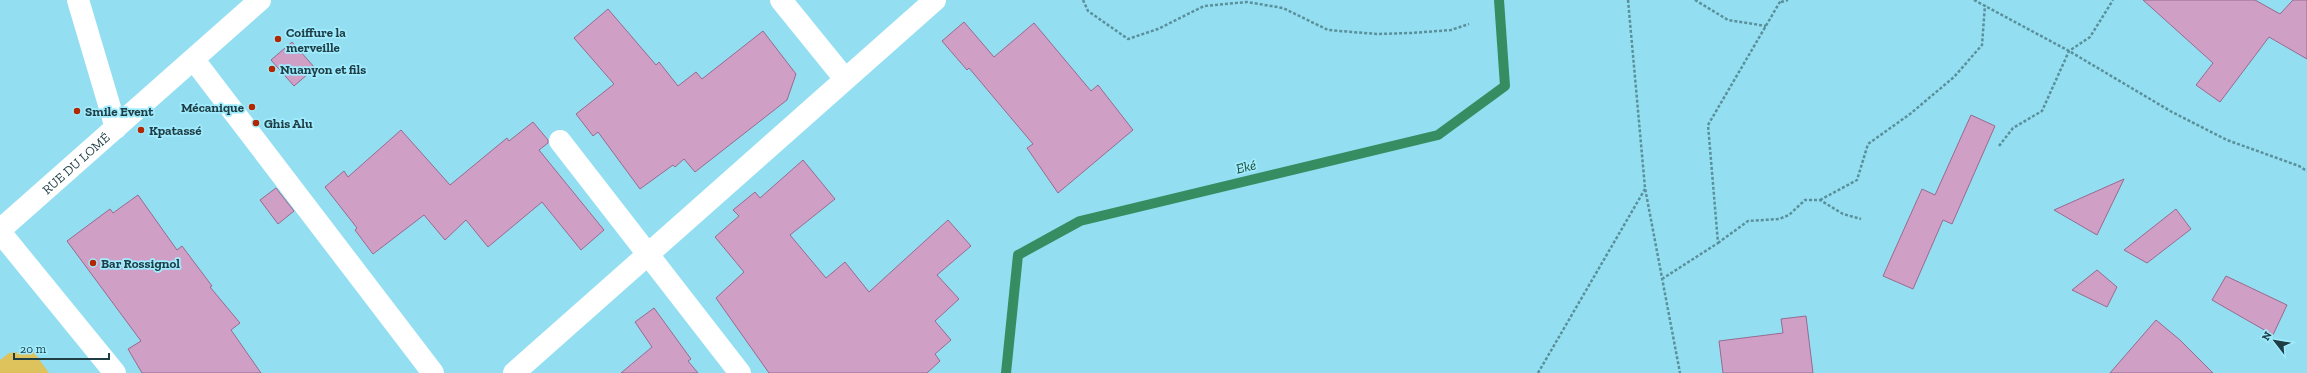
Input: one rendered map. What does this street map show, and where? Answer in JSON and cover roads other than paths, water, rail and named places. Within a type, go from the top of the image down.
[{"type":"street","points":[[78,0],[116,128]]},
{"type":"street","name":"RUE DU LOMÉ","points":[[0,231],[260,0]]},
{"type":"street","points":[[781,0],[845,79]]},
{"type":"street","points":[[514,373],[935,0]]},
{"type":"street","points":[[194,60],[432,373]]},
{"type":"street","points":[[560,141],[740,373]]},
{"type":"street","points":[[0,231],[116,373]]},
{"type":"waterway","name":"Eké","points":[[1006,373],[1018,255],[1080,221],[1438,135],[1505,86],[1499,0]]},
{"type":"place","name":"Coiffure la merveille","points":[[278,39]]},
{"type":"place","name":"Nuanyon et fils","points":[[272,69]]},
{"type":"place","name":"Mécanique","points":[[252,107]]},
{"type":"place","name":"Smile Event","points":[[77,111]]},
{"type":"place","name":"Ghis Alu","points":[[256,123]]},
{"type":"place","name":"Kpatassé","points":[[141,130]]},
{"type":"place","name":"Bar Rossignol","points":[[93,263]]}]
